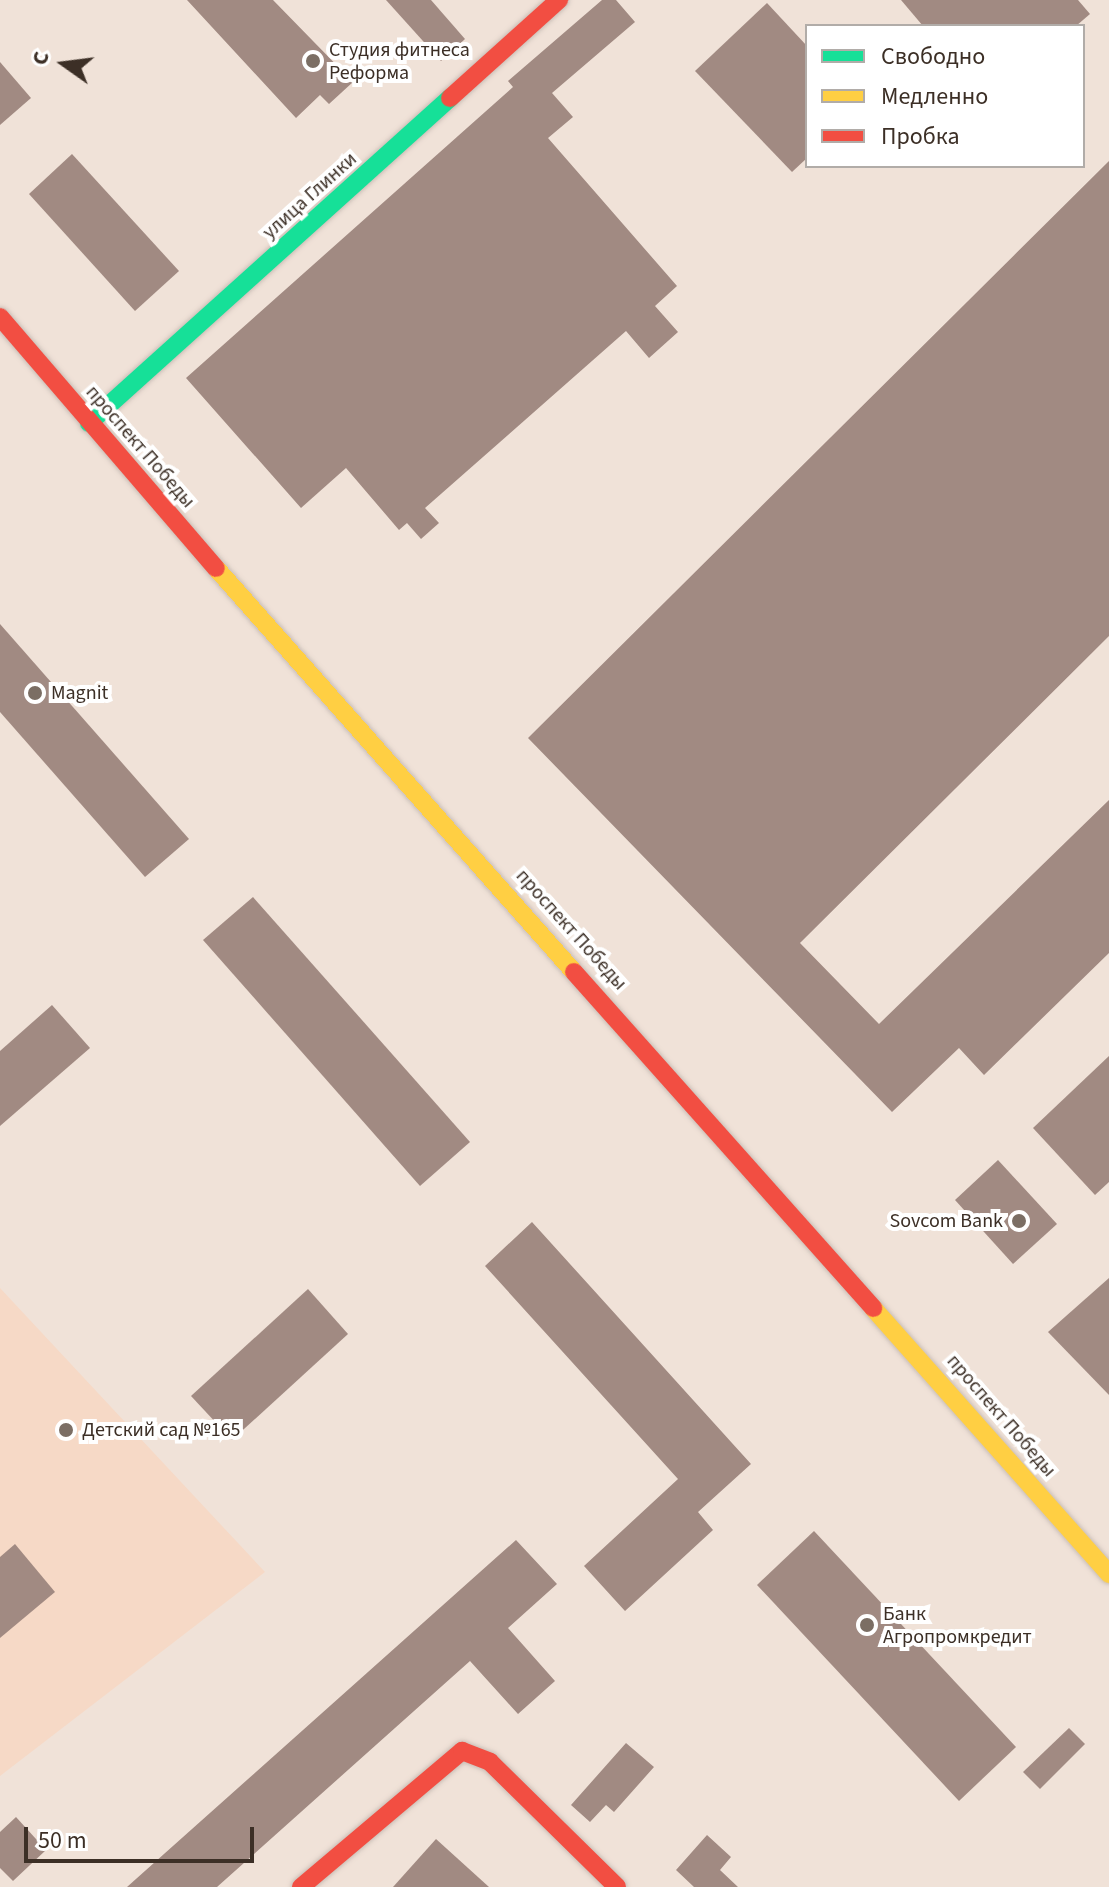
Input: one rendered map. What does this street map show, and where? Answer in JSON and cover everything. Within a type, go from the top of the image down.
[{"type":"main road","name":"улица Глинки","points":[[89,423],[559,0]]},
{"type":"main road","name":"проспект Победы","points":[[0,317],[89,423],[1109,1574]]},
{"type":"main road","points":[[301,1887],[462,1751],[490,1762],[617,1887]]},
{"type":"shaded area","name":"Детский сад №165","points":[[0,1288],[265,1572],[0,1776]]},
{"type":"building","points":[[187,0],[273,0],[353,82],[329,104],[320,95],[296,118]]},
{"type":"building","points":[[386,0],[431,0],[465,39],[441,61]]},
{"type":"building","points":[[602,0],[616,0],[635,22],[552,93],[573,117],[548,138],[677,286],[655,306],[678,332],[649,358],[626,331],[425,508],[439,523],[421,539],[407,523],[399,530],[346,468],[301,508],[186,378],[513,87],[508,81]]},
{"type":"building","points":[[901,0],[1078,0],[1090,14],[1078,24],[921,24]]},
{"type":"building","points":[[767,3],[805,44],[805,160],[792,172],[695,71]]},
{"type":"building","points":[[0,62],[31,98],[0,125]]},
{"type":"building","points":[[72,154],[179,271],[135,311],[29,194]]},
{"type":"building","points":[[1109,161],[1109,636],[800,943],[879,1024],[1109,800],[1109,953],[984,1075],[959,1048],[892,1112],[528,738]]},
{"type":"building","points":[[0,624],[189,839],[145,877],[0,712]]},
{"type":"building","points":[[253,897],[470,1142],[420,1186],[203,940]]},
{"type":"building","points":[[52,1005],[90,1048],[0,1126],[0,1051]]},
{"type":"building","points":[[1109,1056],[1109,1182],[1095,1195],[1033,1128]]},
{"type":"building","points":[[998,1160],[1057,1224],[1013,1264],[955,1200]]},
{"type":"building","points":[[532,1222],[751,1464],[698,1512],[713,1530],[625,1611],[584,1566],[678,1479],[485,1266]]},
{"type":"building","points":[[1109,1278],[1109,1395],[1048,1332]]},
{"type":"building","points":[[308,1289],[348,1334],[232,1440],[191,1396]]},
{"type":"building","points":[[814,1531],[1016,1747],[959,1801],[757,1585]]},
{"type":"building","points":[[516,1540],[557,1584],[508,1628],[555,1681],[518,1714],[470,1661],[217,1887],[127,1887]]},
{"type":"building","points":[[15,1544],[55,1592],[0,1638],[0,1557]]},
{"type":"building","points":[[1069,1728],[1085,1744],[1040,1789],[1023,1772]]},
{"type":"building","points":[[626,1743],[654,1767],[614,1812],[606,1805],[590,1822],[571,1805]]},
{"type":"building","points":[[16,1817],[46,1850],[13,1881],[0,1868],[0,1832]]},
{"type":"building","points":[[707,1835],[731,1857],[720,1870],[738,1887],[694,1887],[676,1870]]},
{"type":"building","points":[[436,1839],[489,1887],[393,1887]]},
{"type":"traffic: fast","points":[[89,423],[450,98]]},
{"type":"traffic: slow","points":[[216,568],[574,972]]},
{"type":"traffic: slow","points":[[873,1308],[1109,1574]]},
{"type":"traffic: jam","points":[[450,98],[559,0]]},
{"type":"traffic: jam","points":[[0,317],[216,568]]},
{"type":"traffic: jam","points":[[574,972],[873,1308]]},
{"type":"traffic: jam","points":[[301,1887],[462,1751],[490,1762],[617,1887]]},
{"type":"place","name":"Студия фитнеса Реформа","points":[[313,61]]},
{"type":"place","name":"Magnit","points":[[35,693]]},
{"type":"place","name":"Sovcom Bank","points":[[1019,1221]]},
{"type":"place","name":"Детский сад №165","points":[[66,1430]]},
{"type":"place","name":"Банк Агропромкредит","points":[[867,1625]]}]
